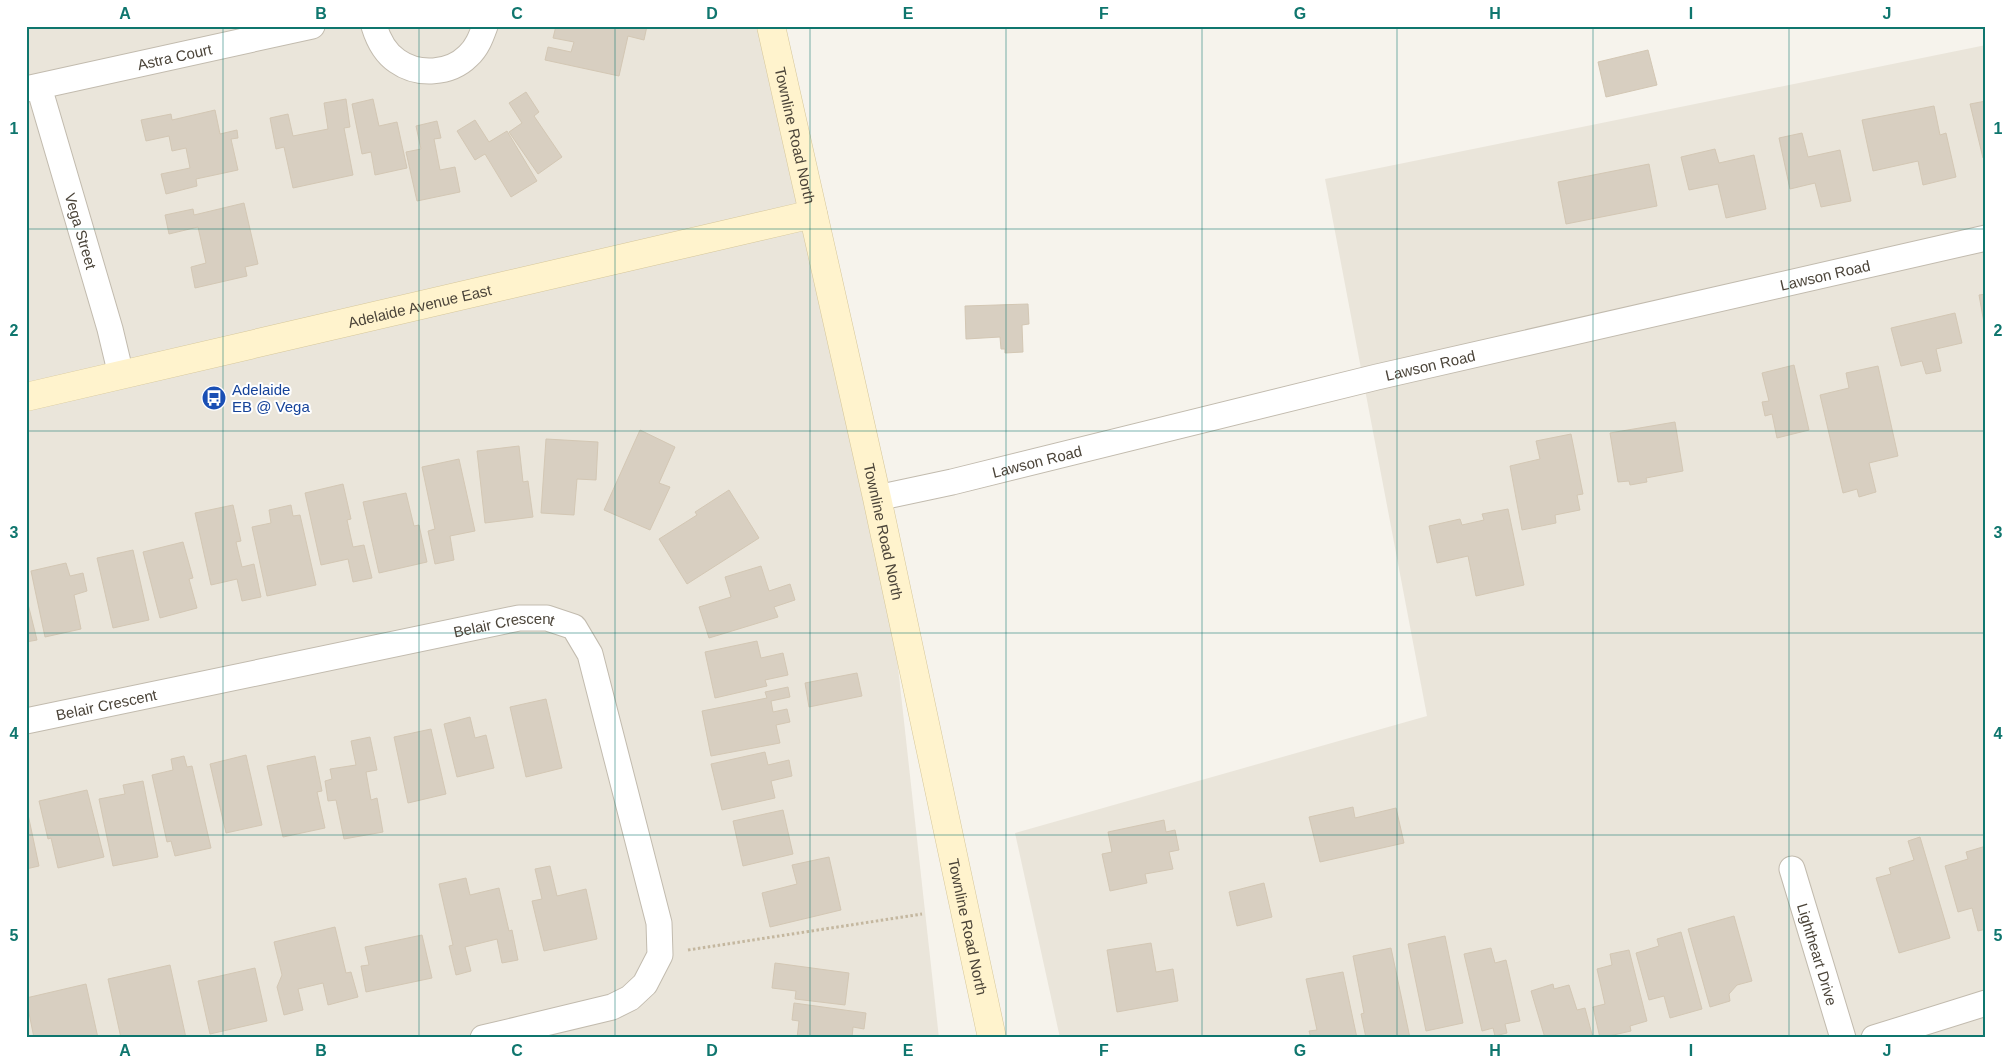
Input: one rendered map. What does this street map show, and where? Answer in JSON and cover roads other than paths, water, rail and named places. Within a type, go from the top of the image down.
[{"type":"main road","name":"Townline Road North","points":[[771,26],[877,498],[992,1038]]},
{"type":"main road","name":"Adelaide Avenue East","points":[[26,397],[814,214]]},
{"type":"street","name":"Astra Court","points":[[32,88],[312,26]]},
{"type":"street","points":[[374,26],[383,47],[396,61],[414,70],[433,72],[452,67],[468,57],[479,43],[485,26]]},
{"type":"street","name":"Vega Street","points":[[32,88],[110,328],[121,375]]},
{"type":"street","name":"Lawson Road","points":[[877,498],[952,482],[1377,377],[1986,238]]},
{"type":"street","name":"Belair Crescent","points":[[26,721],[519,618],[547,618],[574,627],[590,654],[659,923],[660,955],[645,984],[630,998],[612,1006],[484,1038]]},
{"type":"street","name":"Lightheart Drive","points":[[1792,870],[1843,1038]]},
{"type":"street","points":[[1874,1038],[1986,1003]]},
{"type":"place","name":"Adelaide EB @ Vega","points":[[214,398]]}]
